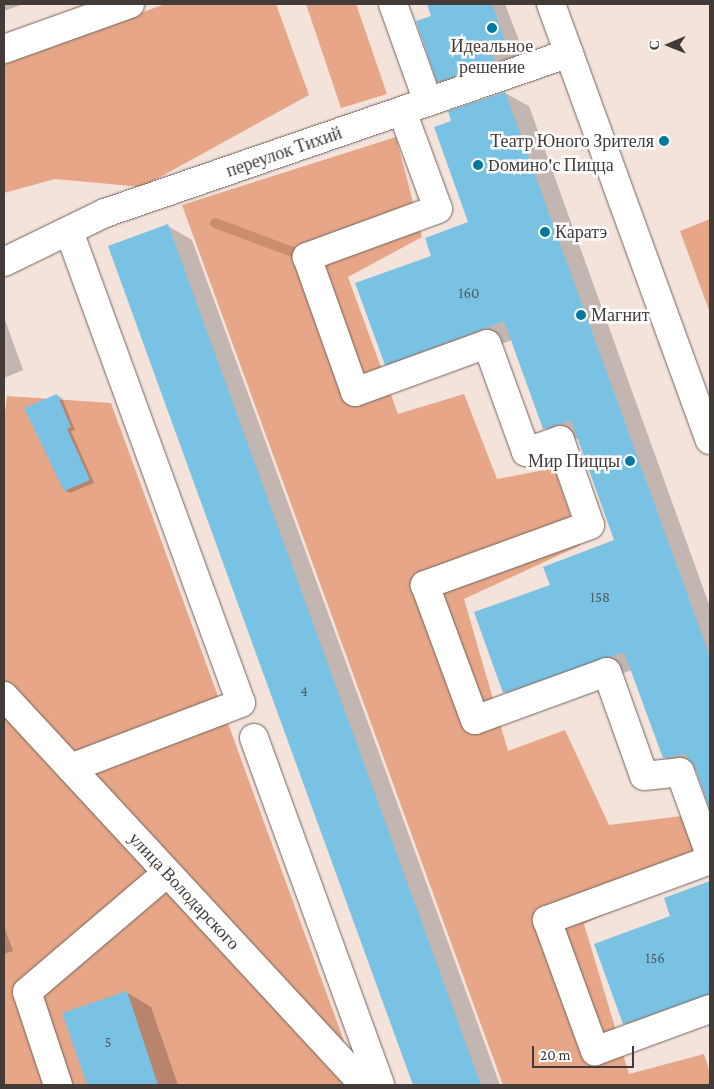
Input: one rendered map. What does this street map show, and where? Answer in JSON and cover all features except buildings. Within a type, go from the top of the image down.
[{"type":"street","points":[[4,49],[130,4]]},
{"type":"street","points":[[393,4],[428,102]]},
{"type":"street","points":[[551,4],[710,440]]},
{"type":"street","name":"переулок Тихий","points":[[4,262],[105,213],[569,53]]},
{"type":"street","points":[[402,111],[438,209],[306,257],[355,392],[487,344],[526,452],[570,436],[590,525],[426,585],[475,720],[606,672],[644,776],[691,768],[710,855]]},
{"type":"street","points":[[69,231],[241,703],[71,768]]},
{"type":"street","name":"улица Володарского","points":[[4,696],[364,1085]]},
{"type":"street","points":[[254,738],[380,1085]]},
{"type":"street","points":[[710,860],[547,920],[595,1051],[710,1009]]},
{"type":"street","points":[[58,1085],[27,992],[168,873]]},
{"type":"shaded area","points":[[165,4],[276,4],[309,95],[142,187],[55,179],[4,193],[4,63]]},
{"type":"shaded area","points":[[306,4],[356,4],[387,94],[341,108]]},
{"type":"shaded area","points":[[396,137],[422,237],[348,277],[398,414],[464,394],[497,479],[554,468],[581,545],[464,599],[508,751],[565,730],[609,825],[682,816],[706,865],[584,924],[629,1074],[704,1054],[710,1073],[710,1085],[503,1085],[182,205]]},
{"type":"shaded area","points":[[710,219],[710,313],[680,231]]},
{"type":"shaded area","points":[[7,396],[111,403],[360,1085],[4,1085],[4,421]]},
{"type":"waterway","points":[[215,223],[306,257]]},
{"type":"place","name":"Идеальное решение","points":[[492,28]]},
{"type":"place","name":"Театр Юного Зрителя","points":[[664,141]]},
{"type":"place","name":"Dомино'с Пицца","points":[[478,165]]},
{"type":"place","name":"Каратэ","points":[[545,232]]},
{"type":"place","name":"Магнит","points":[[581,315]]},
{"type":"place","name":"Мир Пиццы","points":[[630,461]]}]
